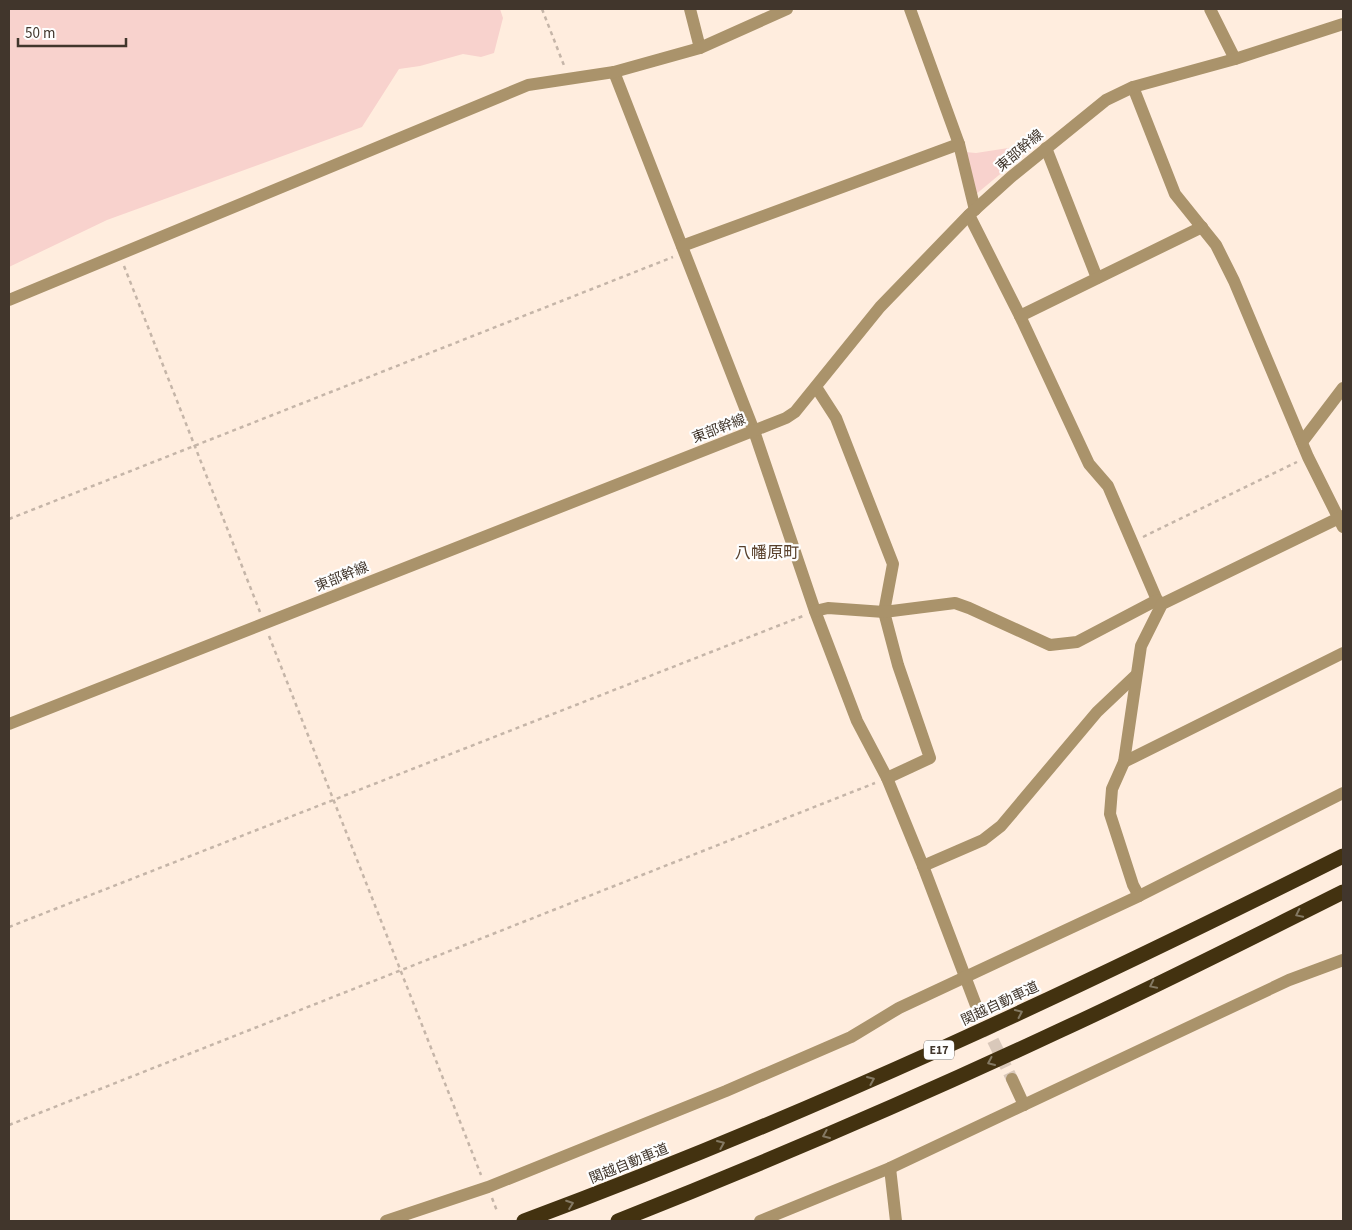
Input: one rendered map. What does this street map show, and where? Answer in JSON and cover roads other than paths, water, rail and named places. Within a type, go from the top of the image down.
[{"type":"highway","name":"関越自動車道","points":[[524,1221],[700,1153],[898,1069],[1058,996],[1229,914],[1343,856]]},
{"type":"highway","name":"E17","points":[[618,1221],[710,1185],[922,1094],[1060,1031],[1343,892]]},
{"type":"street","points":[[690,9],[700,48]]},
{"type":"street","points":[[9,300],[528,85],[614,72],[700,48],[787,9]]},
{"type":"street","points":[[910,9],[958,144],[972,212],[1089,464],[1108,486],[1160,602],[1141,646],[1124,762],[1112,789],[1110,814],[1133,885],[1139,896]]},
{"type":"street","points":[[1210,9],[1235,59]]},
{"type":"street","name":"東部幹線","points":[[9,724],[754,431],[796,412],[880,307],[972,212],[1046,148],[1106,100],[1133,87],[1235,59],[1343,24]]},
{"type":"street","points":[[614,72],[754,431],[815,611],[858,721],[887,778],[923,866],[977,1008]]},
{"type":"street","points":[[815,611],[828,608],[884,612],[955,603],[1050,644],[1077,642],[1160,602],[1342,520],[1308,457],[1234,281],[1216,245],[1175,194],[1133,87]]},
{"type":"street","points":[[683,249],[958,144]]},
{"type":"street","points":[[1046,148],[1097,278]]},
{"type":"street","points":[[1020,316],[1202,227]]},
{"type":"street","points":[[816,387],[836,418],[893,564],[884,612],[898,665],[930,758],[887,778]]},
{"type":"street","points":[[1302,442],[1343,388]]},
{"type":"street","points":[[1124,762],[1343,653]]},
{"type":"street","points":[[923,866],[983,840],[1001,826],[1097,712],[1136,676]]},
{"type":"street","points":[[386,1221],[488,1187],[726,1091],[852,1037],[899,1008],[1139,896],[1343,793]]},
{"type":"street","points":[[760,1221],[890,1168],[1289,980],[1343,960]]},
{"type":"street","points":[[1012,1079],[1024,1105]]},
{"type":"street","points":[[890,1168],[896,1221]]},
{"type":"tunnel","points":[[977,1008],[1012,1079]]},
{"type":"district","name":"八幡原町","points":[[767,553]]}]
